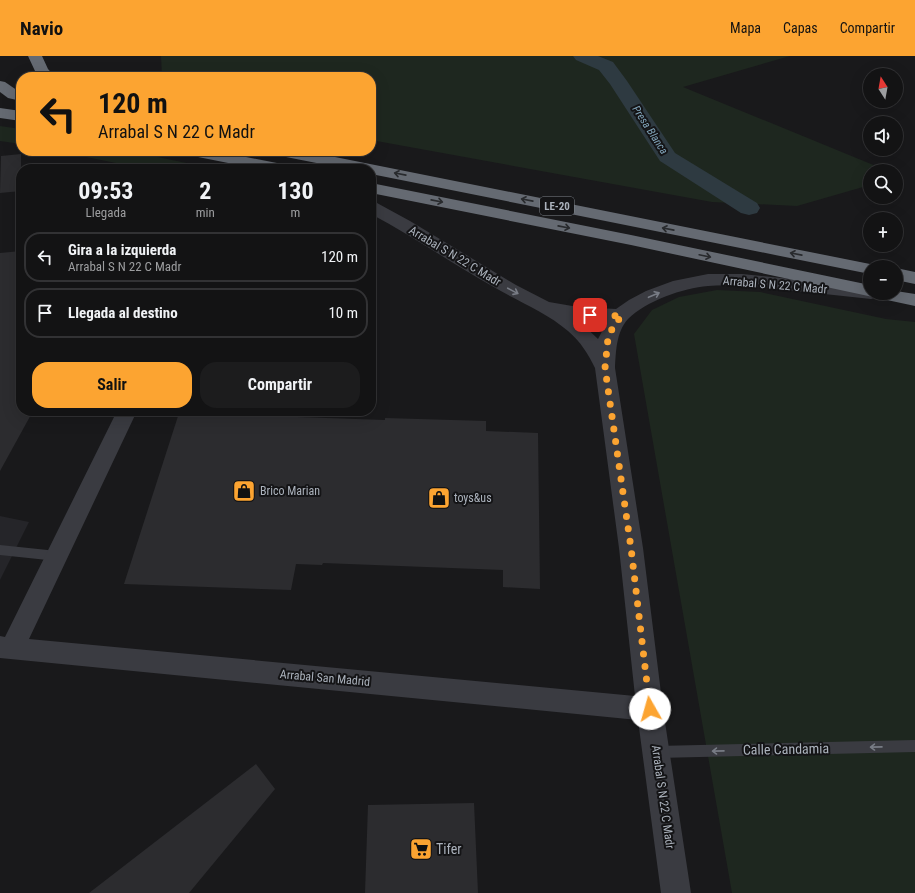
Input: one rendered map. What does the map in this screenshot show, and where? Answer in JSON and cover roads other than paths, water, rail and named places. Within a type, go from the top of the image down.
[{"type":"highway","points":[[35,56],[43,72]]},
{"type":"highway","points":[[0,85],[16,96]]},
{"type":"highway","points":[[0,113],[16,115]]},
{"type":"highway","points":[[218,156],[258,164]]},
{"type":"highway","name":"LE-20","points":[[306,156],[346,164]]},
{"type":"highway","name":"LE-20","points":[[376,170],[863,268]]},
{"type":"highway","name":"LE-20","points":[[376,189],[624,238],[863,289]]},
{"type":"highway","points":[[903,275],[915,278]]},
{"type":"highway","points":[[903,298],[915,300]]},
{"type":"street","points":[[244,161],[249,164]]},
{"type":"street","name":"Arrabal S N 22 C Madr","points":[[376,210],[506,287],[541,304],[584,335],[596,349],[605,368]]},
{"type":"street","name":"Arrabal S N 22 C Madr","points":[[676,893],[650,709],[631,548],[605,368],[608,338],[613,327],[622,315],[636,304],[653,295],[679,285],[708,280],[742,280],[863,292]]},
{"type":"street","name":"Arrabal S N 22 C Madr","points":[[541,304],[575,313],[606,317],[622,315]]},
{"type":"street","points":[[6,647],[56,556],[125,416]]},
{"type":"street","name":"Arrabal San Madrid","points":[[6,647],[650,709]]},
{"type":"lane","points":[[0,550],[56,556]]},
{"type":"lane","name":"Calle Candamia","points":[[657,752],[915,746]]},
{"type":"waterway","name":"Presa Blanca","points":[[582,56],[606,66],[618,81],[667,157],[749,208]]},
{"type":"place","name":"Brico Marian","points":[[244,491]]},
{"type":"place","name":"toys&us","points":[[439,498]]},
{"type":"place","name":"Tifer","points":[[421,849]]}]
